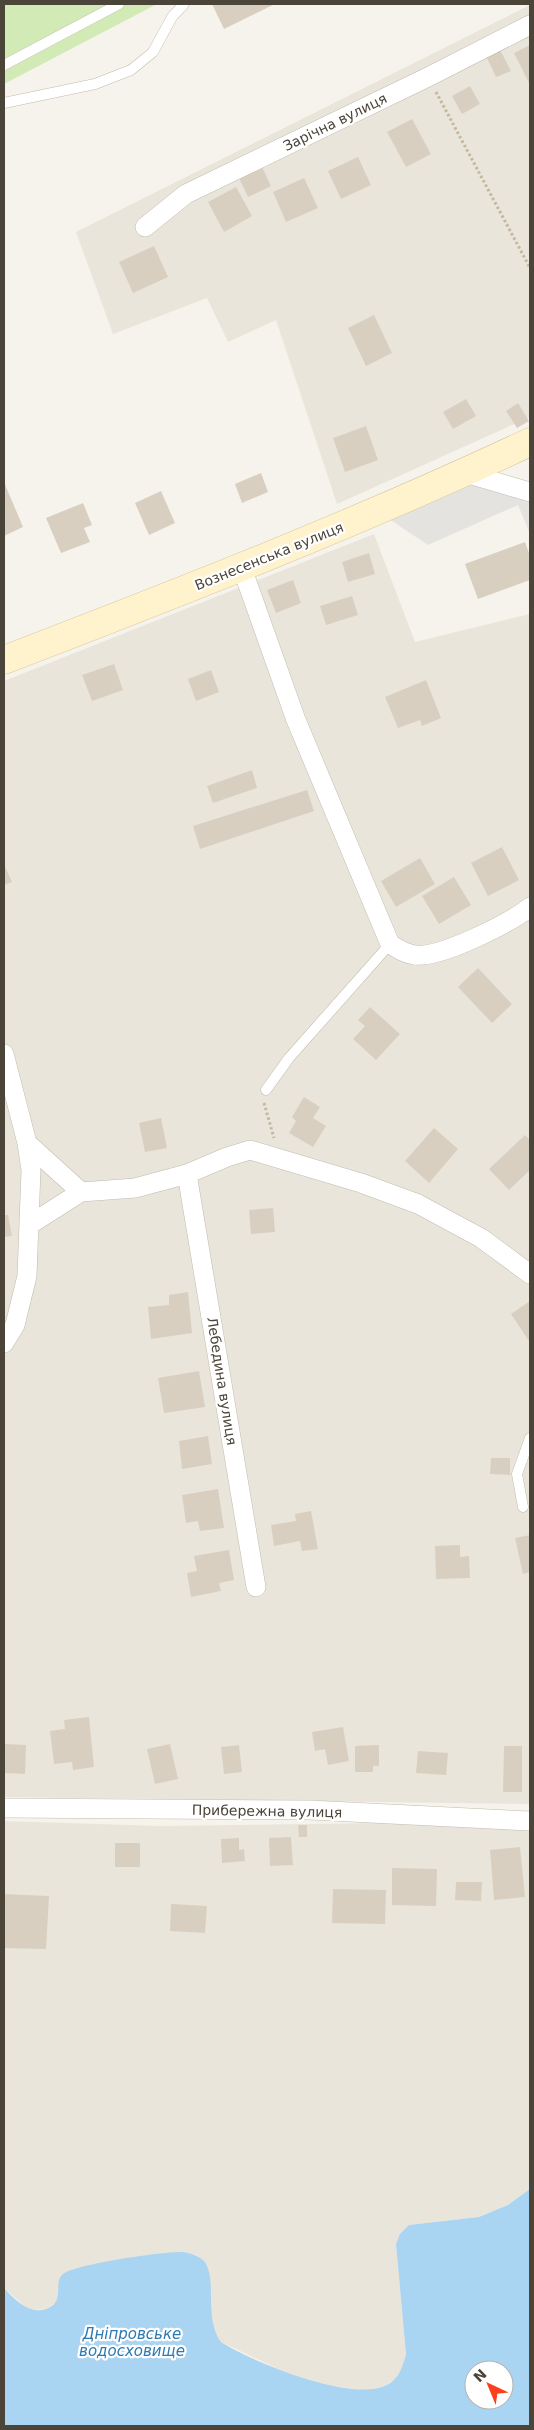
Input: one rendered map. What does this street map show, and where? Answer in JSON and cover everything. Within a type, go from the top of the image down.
[{"type":"main road","name":"Вознесенська вулиця","points":[[4,660],[242,568],[465,473],[530,442]]},
{"type":"street","name":"Зарічна вулиця","points":[[145,227],[186,194],[428,77],[530,25]]},
{"type":"street","points":[[465,473],[530,492]]},
{"type":"street","points":[[242,568],[296,720],[390,944],[402,952],[416,956],[453,947],[516,918],[530,908]]},
{"type":"street","points":[[4,1054],[27,1143],[31,1170],[27,1276],[15,1325],[4,1344]]},
{"type":"street","points":[[27,1143],[81,1192]]},
{"type":"street","points":[[29,1225],[81,1192],[135,1188],[187,1174],[227,1157],[250,1150],[273,1155],[361,1183],[418,1204],[481,1238],[530,1274]]},
{"type":"street","name":"Лебедина вулиця","points":[[187,1174],[256,1587]]},
{"type":"street","name":"Прибережна вулиця","points":[[4,1808],[310,1810],[530,1821]]},
{"type":"lane","points":[[4,65],[119,4]]},
{"type":"lane","points":[[4,103],[95,84],[131,70],[153,52],[172,17],[184,4]]},
{"type":"lane","points":[[266,1090],[290,1058],[390,944]]},
{"type":"lane","points":[[523,1507],[517,1474],[530,1438]]},
{"type":"path","points":[[428,77],[530,268]]},
{"type":"path","points":[[266,1090],[263,1099],[276,1144],[273,1155]]},
{"type":"shaded area","points":[[530,5],[530,417],[337,504],[276,320],[228,342],[207,298],[113,334],[76,232]]},
{"type":"shaded area","points":[[472,482],[530,497],[530,534],[518,505],[428,545],[389,519]]},
{"type":"shaded area","points":[[374,534],[415,642],[530,614],[530,1804],[4,1797],[4,681]]},
{"type":"shaded area","points":[[4,1821],[160,1826],[443,1824],[530,1831],[530,2189],[508,2205],[479,2217],[409,2225],[396,2244],[406,2354],[403,2367],[395,2379],[387,2385],[374,2390],[360,2390],[328,2385],[289,2374],[221,2342],[214,2332],[211,2316],[209,2270],[197,2255],[183,2252],[131,2259],[59,2286],[59,2296],[56,2302],[46,2309],[36,2310],[27,2308],[4,2288]]},
{"type":"green space","points":[[4,4],[157,4],[4,84]]},
{"type":"water","name":"Дніпровське водосховище","points":[[530,2189],[530,2426],[4,2426],[4,2288],[28,2308],[34,2310],[46,2309],[52,2306],[58,2297],[60,2278],[71,2270],[102,2262],[141,2256],[173,2252],[189,2253],[202,2259],[208,2268],[211,2310],[216,2332],[221,2342],[255,2360],[303,2378],[351,2389],[371,2389],[387,2385],[395,2379],[402,2368],[406,2354],[396,2244],[400,2234],[409,2225],[479,2217],[508,2205]]},
{"type":"building","points":[[212,4],[275,4],[224,29]]},
{"type":"building","points":[[530,45],[530,82],[529,83],[514,53]]},
{"type":"building","points":[[499,48],[511,71],[496,77],[485,54]]},
{"type":"building","points":[[470,86],[480,104],[462,114],[452,96]]},
{"type":"building","points":[[412,119],[431,154],[406,167],[387,132]]},
{"type":"building","points":[[358,157],[371,185],[341,199],[328,171]]},
{"type":"building","points":[[262,167],[271,186],[248,197],[239,178]]},
{"type":"building","points":[[304,178],[318,208],[286,222],[273,192]]},
{"type":"building","points":[[236,187],[252,216],[224,232],[208,202]]},
{"type":"building","points":[[154,246],[168,277],[133,293],[119,262]]},
{"type":"building","points":[[374,315],[392,353],[366,366],[348,328]]},
{"type":"building","points":[[466,399],[476,416],[453,429],[443,412]]},
{"type":"building","points":[[518,403],[529,421],[517,428],[506,411]]},
{"type":"building","points":[[366,426],[378,460],[345,472],[333,438]]},
{"type":"building","points":[[261,473],[268,492],[242,503],[235,484]]},
{"type":"building","points":[[4,482],[23,527],[4,536]]},
{"type":"building","points":[[161,491],[175,523],[149,535],[135,503]]},
{"type":"building","points":[[83,503],[92,525],[84,528],[90,542],[61,553],[46,518]]},
{"type":"building","points":[[525,542],[530,556],[530,580],[478,599],[465,564]]},
{"type":"building","points":[[369,553],[375,574],[348,582],[342,562]]},
{"type":"building","points":[[293,580],[301,603],[276,613],[267,590]]},
{"type":"building","points":[[352,596],[358,615],[326,625],[320,606]]},
{"type":"building","points":[[114,664],[123,690],[92,701],[82,675]]},
{"type":"building","points":[[211,670],[219,692],[196,701],[188,679]]},
{"type":"building","points":[[426,680],[441,718],[422,726],[420,720],[398,728],[385,697]]},
{"type":"building","points":[[252,770],[257,788],[213,803],[207,786]]},
{"type":"building","points":[[307,790],[314,811],[200,849],[193,826]]},
{"type":"building","points":[[502,847],[519,880],[488,896],[471,863]]},
{"type":"building","points":[[420,858],[435,884],[396,907],[381,881]]},
{"type":"building","points":[[4,864],[12,882],[4,885]]},
{"type":"building","points":[[454,877],[471,905],[439,924],[422,896]]},
{"type":"building","points":[[478,968],[512,1004],[492,1023],[458,987]]},
{"type":"building","points":[[370,1007],[400,1034],[376,1060],[353,1039],[365,1026],[358,1020]]},
{"type":"building","points":[[304,1097],[320,1107],[313,1118],[326,1126],[313,1147],[289,1133],[296,1121],[292,1117]]},
{"type":"building","points":[[161,1118],[167,1148],[145,1152],[139,1123]]},
{"type":"building","points":[[434,1128],[458,1149],[429,1183],[405,1161]]},
{"type":"building","points":[[525,1135],[530,1140],[530,1170],[509,1190],[489,1169]]},
{"type":"building","points":[[273,1208],[275,1232],[251,1234],[249,1210]]},
{"type":"building","points":[[4,1215],[8,1215],[12,1236],[4,1237]]},
{"type":"building","points":[[188,1292],[192,1333],[151,1339],[148,1307],[169,1305],[169,1295]]},
{"type":"building","points":[[530,1301],[530,1340],[529,1341],[511,1314]]},
{"type":"building","points":[[199,1371],[205,1407],[164,1413],[158,1378]]},
{"type":"building","points":[[208,1436],[212,1464],[182,1469],[179,1441]]},
{"type":"building","points":[[491,1458],[510,1458],[510,1475],[490,1474]]},
{"type":"building","points":[[218,1489],[224,1528],[200,1531],[198,1521],[186,1523],[182,1495]]},
{"type":"building","points":[[311,1511],[318,1549],[302,1551],[300,1541],[274,1546],[271,1525],[296,1521],[295,1514]]},
{"type":"building","points":[[530,1535],[530,1572],[523,1574],[515,1538]]},
{"type":"building","points":[[460,1545],[460,1557],[469,1556],[470,1578],[436,1579],[435,1546]]},
{"type":"building","points":[[229,1550],[234,1580],[219,1583],[221,1591],[191,1597],[187,1573],[197,1571],[194,1556]]},
{"type":"building","points":[[89,1717],[94,1767],[73,1770],[72,1762],[54,1764],[50,1731],[65,1729],[64,1720]]},
{"type":"building","points":[[343,1727],[349,1761],[328,1765],[325,1749],[315,1751],[312,1732]]},
{"type":"building","points":[[4,1744],[26,1745],[25,1774],[4,1773]]},
{"type":"building","points":[[170,1744],[178,1779],[155,1784],[147,1749]]},
{"type":"building","points":[[239,1745],[242,1772],[224,1774],[221,1747]]},
{"type":"building","points":[[379,1745],[379,1766],[373,1766],[373,1772],[355,1772],[355,1746]]},
{"type":"building","points":[[504,1746],[522,1746],[522,1792],[503,1792]]},
{"type":"building","points":[[418,1751],[448,1753],[446,1775],[416,1773]]},
{"type":"building","points":[[298,1825],[307,1825],[307,1837],[299,1837]]},
{"type":"building","points":[[291,1837],[293,1865],[270,1866],[269,1838]]},
{"type":"building","points":[[239,1838],[239,1850],[244,1849],[245,1861],[222,1863],[221,1839]]},
{"type":"building","points":[[115,1843],[140,1843],[140,1867],[115,1867]]},
{"type":"building","points":[[520,1847],[525,1897],[494,1900],[490,1850]]},
{"type":"building","points":[[392,1868],[437,1869],[436,1906],[392,1905]]},
{"type":"building","points":[[456,1882],[482,1882],[481,1901],[455,1900]]},
{"type":"building","points":[[333,1889],[386,1890],[385,1924],[332,1923]]},
{"type":"building","points":[[4,1894],[49,1896],[46,1949],[4,1948]]},
{"type":"building","points":[[171,1904],[207,1906],[205,1933],[170,1931]]}]
